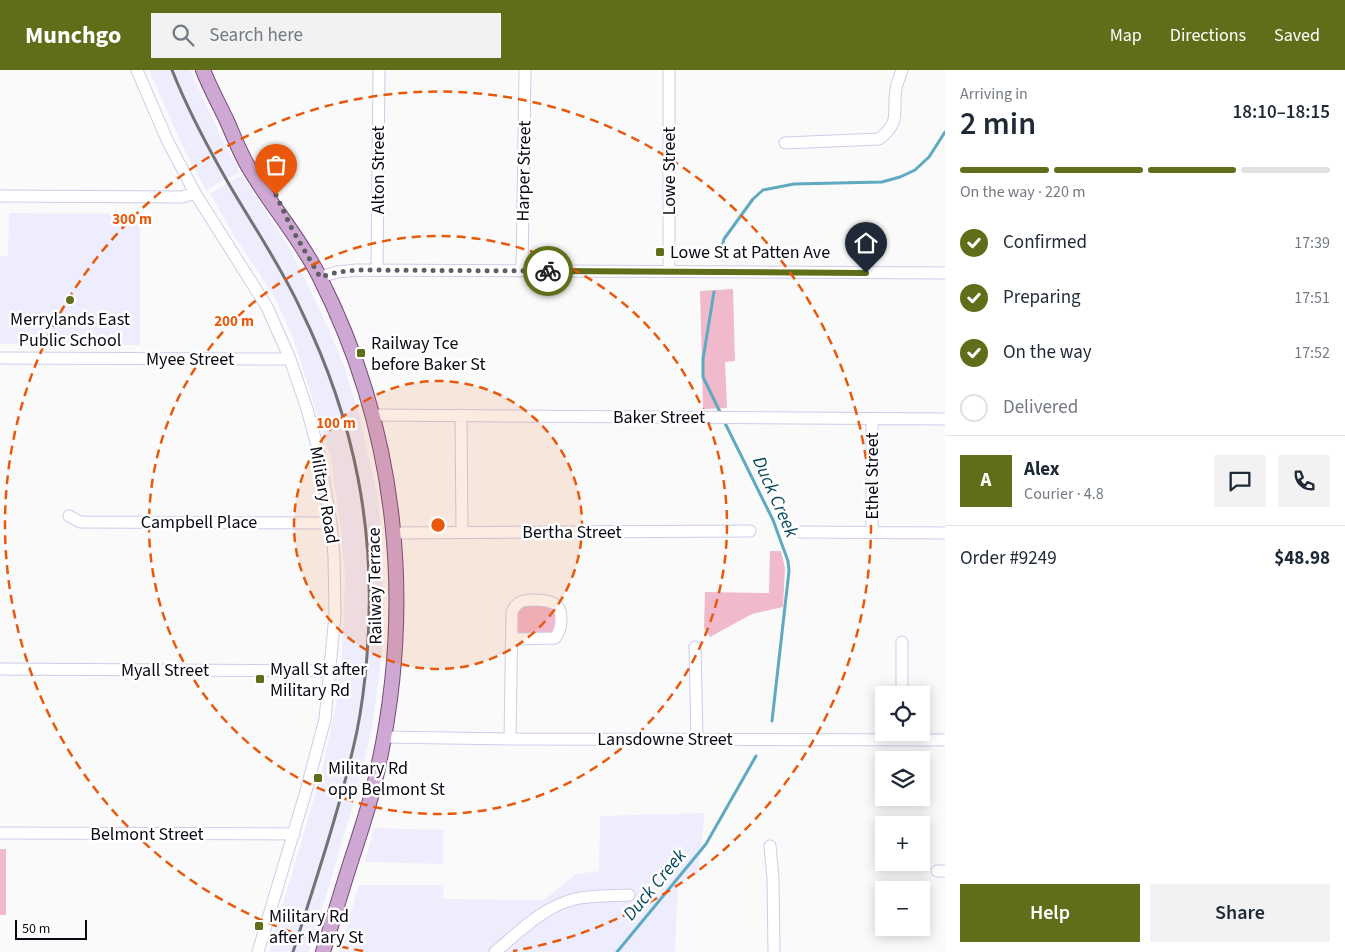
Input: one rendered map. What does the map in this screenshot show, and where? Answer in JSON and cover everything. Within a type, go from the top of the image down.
[{"type":"main road","name":"Railway Terrace","points":[[203,70],[249,168],[292,229],[320,277],[348,342],[374,416],[384,465],[394,533],[398,609],[397,639],[384,737],[376,778],[323,952]]},
{"type":"street","name":"Military Road","points":[[137,70],[168,142],[195,193],[267,307],[290,359],[318,449],[331,523],[335,599],[331,671],[324,719],[317,754],[258,952]]},
{"type":"street","name":"Alton Street","points":[[378,270],[379,70]]},
{"type":"street","name":"Harper Street","points":[[522,271],[526,70]]},
{"type":"street","name":"Lowe Street","points":[[669,70],[669,272]]},
{"type":"street","points":[[785,143],[879,139],[891,130],[895,117],[896,88],[902,70]]},
{"type":"street","points":[[0,196],[182,197],[195,193]]},
{"type":"street","points":[[320,277],[338,272],[378,270],[945,273]]},
{"type":"street","name":"Myee Street","points":[[0,358],[290,359]]},
{"type":"street","points":[[461,415],[462,532]]},
{"type":"street","name":"Baker Street","points":[[374,416],[945,419]]},
{"type":"street","name":"Ethel Street","points":[[872,419],[872,532]]},
{"type":"street","name":"Campbell Place","points":[[69,516],[80,522],[331,523]]},
{"type":"street","name":"Bertha Street","points":[[394,533],[750,531]]},
{"type":"street","points":[[801,532],[945,533]]},
{"type":"street","points":[[510,740],[512,612],[514,606],[523,601],[548,601],[554,602],[559,606],[562,614],[561,627],[559,634],[555,638],[513,639]]},
{"type":"street","points":[[902,642],[902,686]]},
{"type":"street","points":[[695,647],[697,738]]},
{"type":"street","name":"Myall Street","points":[[0,669],[331,671]]},
{"type":"street","name":"Lansdowne Street","points":[[384,737],[510,740],[875,736]]},
{"type":"street","name":"Lansdowne Street","points":[[930,739],[945,740]]},
{"type":"street","name":"Belmont Street","points":[[0,833],[294,834]]},
{"type":"street","points":[[770,846],[773,878],[774,952]]},
{"type":"street","points":[[496,952],[536,918],[557,906],[575,899],[630,895]]},
{"type":"shaded area","points":[[149,70],[190,70],[220,135],[240,172],[206,190],[182,145]]},
{"type":"shaded area","points":[[242,175],[291,250],[327,325],[345,369],[359,415],[377,494],[381,527],[384,610],[382,653],[372,729],[353,805],[309,952],[269,952],[322,771],[338,695],[342,657],[345,578],[341,531],[331,458],[293,338],[275,298],[235,237],[210,194]]},
{"type":"shaded area","name":"Merrylands East Public School","points":[[9,213],[140,214],[140,345],[0,344],[0,256],[8,256]]},
{"type":"shaded area","points":[[733,289],[735,361],[725,362],[727,408],[703,409],[700,291]]},
{"type":"shaded area","points":[[770,551],[781,551],[785,568],[783,607],[752,614],[710,637],[704,628],[705,592],[769,593]]},
{"type":"shaded area","points":[[522,606],[549,606],[555,609],[556,628],[553,632],[520,633],[517,629],[518,610]]},
{"type":"shaded area","points":[[705,813],[698,874],[678,883],[675,952],[339,952],[359,885],[443,885],[444,899],[544,900],[576,874],[599,871],[600,816]]},
{"type":"shaded area","points":[[374,828],[443,830],[443,864],[365,862]]},
{"type":"shaded area","points":[[0,849],[6,849],[6,915],[0,915]]},
{"type":"waterway","name":"Duck Creek","points":[[719,259],[724,239],[753,199],[763,190],[794,184],[882,182],[900,177],[915,170],[929,157],[945,132]]},
{"type":"waterway","name":"Duck Creek","points":[[714,292],[703,359],[703,377],[721,414]]},
{"type":"waterway","name":"Duck Creek","points":[[723,419],[773,520],[788,561],[789,571],[772,721]]},
{"type":"waterway","name":"Duck Creek","points":[[617,952],[706,844],[756,756]]},
{"type":"railway","points":[[172,70],[204,139],[284,276],[320,352],[336,393],[348,436],[358,478],[365,521],[369,610],[366,665],[357,731],[336,815],[293,952]]},
{"type":"way so far","points":[[276,195],[292,229],[320,277],[338,272],[357,270],[548,271]]},
{"type":"place","name":"Lowe St at Patten Ave","points":[[660,252]]},
{"type":"place","name":"Merrylands East Public School","points":[[70,300]]},
{"type":"place","name":"Railway Tce before Baker St","points":[[361,353]]},
{"type":"place","name":"Myall St after Military Rd","points":[[260,679]]},
{"type":"place","name":"Military Rd opp Belmont St","points":[[318,778]]},
{"type":"place","name":"Military Rd after Mary St","points":[[259,926]]},
{"type":"route","points":[[548,271],[866,273]]}]
